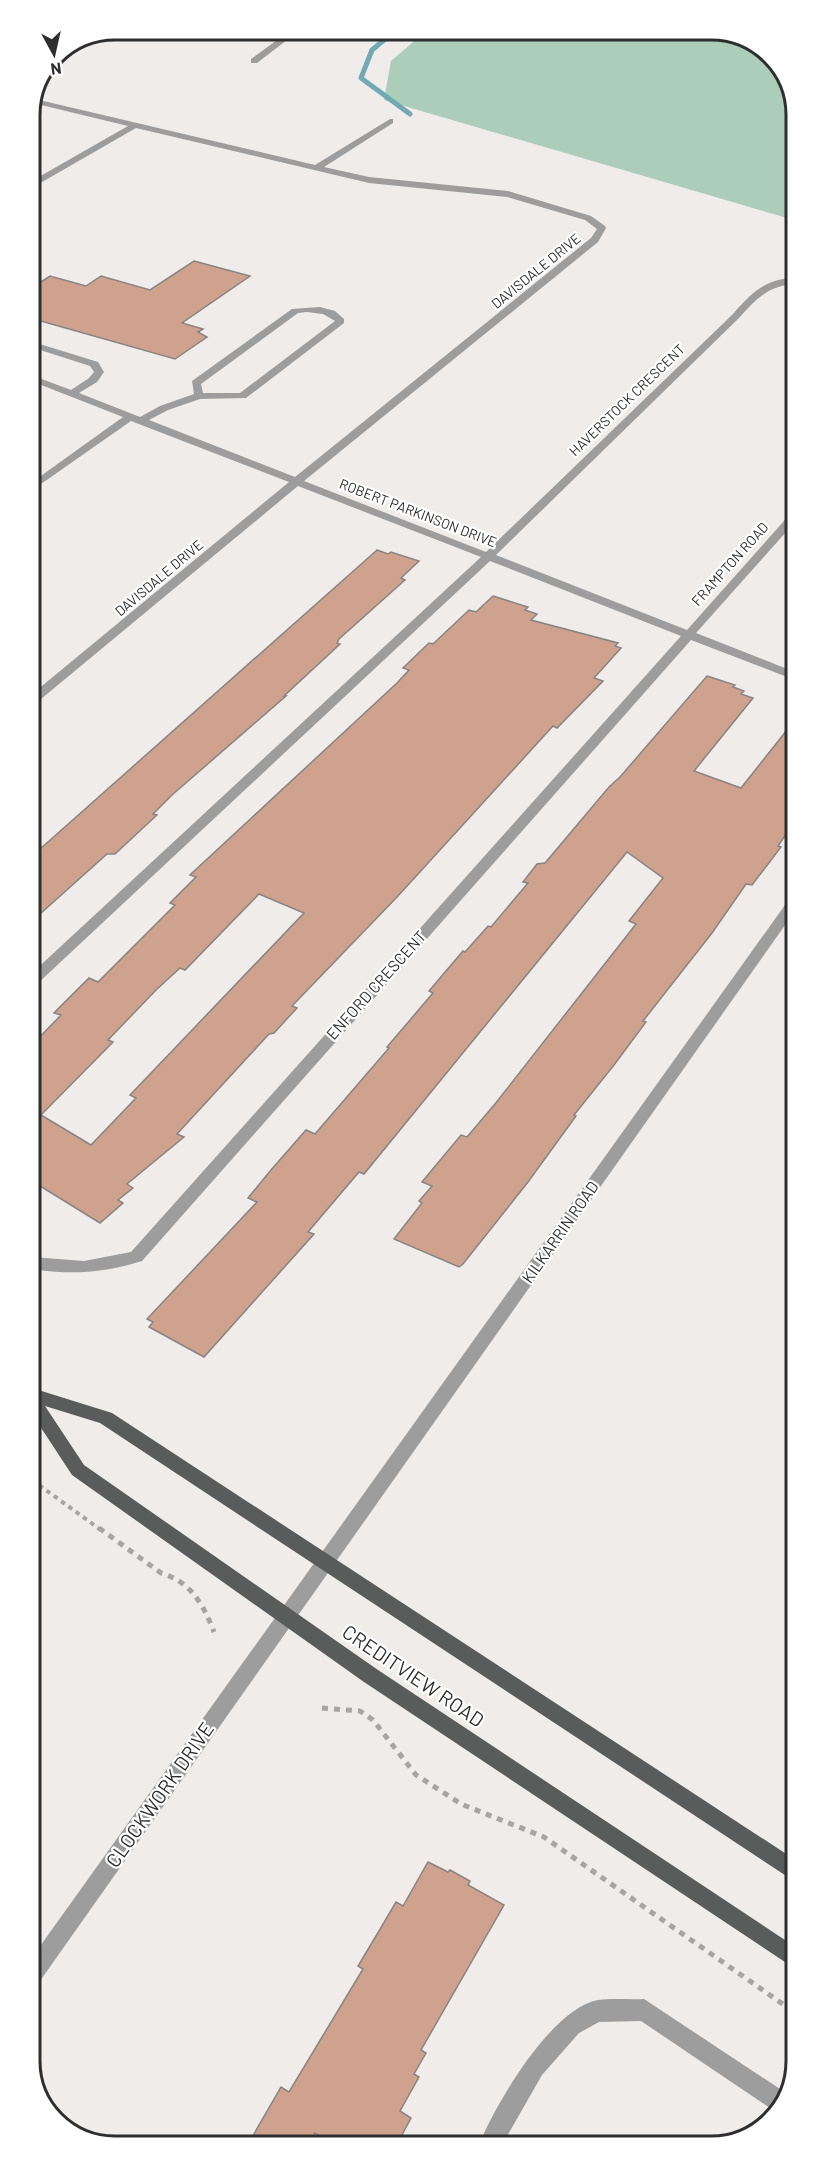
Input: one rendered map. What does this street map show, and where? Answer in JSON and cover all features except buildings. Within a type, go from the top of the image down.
[{"type":"main road","points":[[41,1398],[106,1418],[786,1866]]},
{"type":"main road","name":"CREDITVIEW ROAD","points":[[41,1414],[78,1470],[371,1676],[786,1953]]},
{"type":"street","points":[[254,61],[281,41]]},
{"type":"street","name":"DAVISDALE DRIVE","points":[[41,693],[594,240],[602,228],[588,218],[508,194],[369,180],[42,103]]},
{"type":"street","points":[[316,168],[390,121]]},
{"type":"street","points":[[41,180],[133,126]]},
{"type":"street","name":"HAVERSTOCK CRESCENT","points":[[488,556],[759,291],[774,283],[786,282]]},
{"type":"street","points":[[41,481],[135,419],[199,396],[242,396],[341,321],[337,316],[310,308],[295,311],[196,383],[199,396]]},
{"type":"street","points":[[41,347],[94,364],[99,372],[93,381],[71,394]]},
{"type":"street","name":"ROBERT PARKINSON DRIVE","points":[[41,382],[786,673]]},
{"type":"street","name":"FRAMPTON ROAD","points":[[688,635],[786,524]]},
{"type":"street","points":[[41,973],[488,556]]},
{"type":"street","name":"ENFORD CRESCENT","points":[[41,1265],[66,1269],[101,1267],[136,1257],[688,635]]},
{"type":"street","name":"KILKARRIN ROAD","points":[[287,1616],[786,914]]},
{"type":"street","name":"CLOCKWORK DRIVE","points":[[41,1963],[287,1616]]},
{"type":"street","points":[[495,2136],[534,2067],[572,2025],[597,2011],[644,2010],[776,2099]]},
{"type":"path","points":[[41,1486],[161,1573],[175,1576],[195,1592],[214,1632]]},
{"type":"path","points":[[322,1708],[360,1711],[373,1720],[416,1775],[461,1804],[544,1837],[786,2006]]},
{"type":"green space","points":[[414,41],[717,41],[740,46],[761,59],[771,70],[784,96],[786,105],[786,218],[384,100],[391,61]]},
{"type":"waterway","points":[[383,41],[372,50],[361,78],[410,114]]}]
